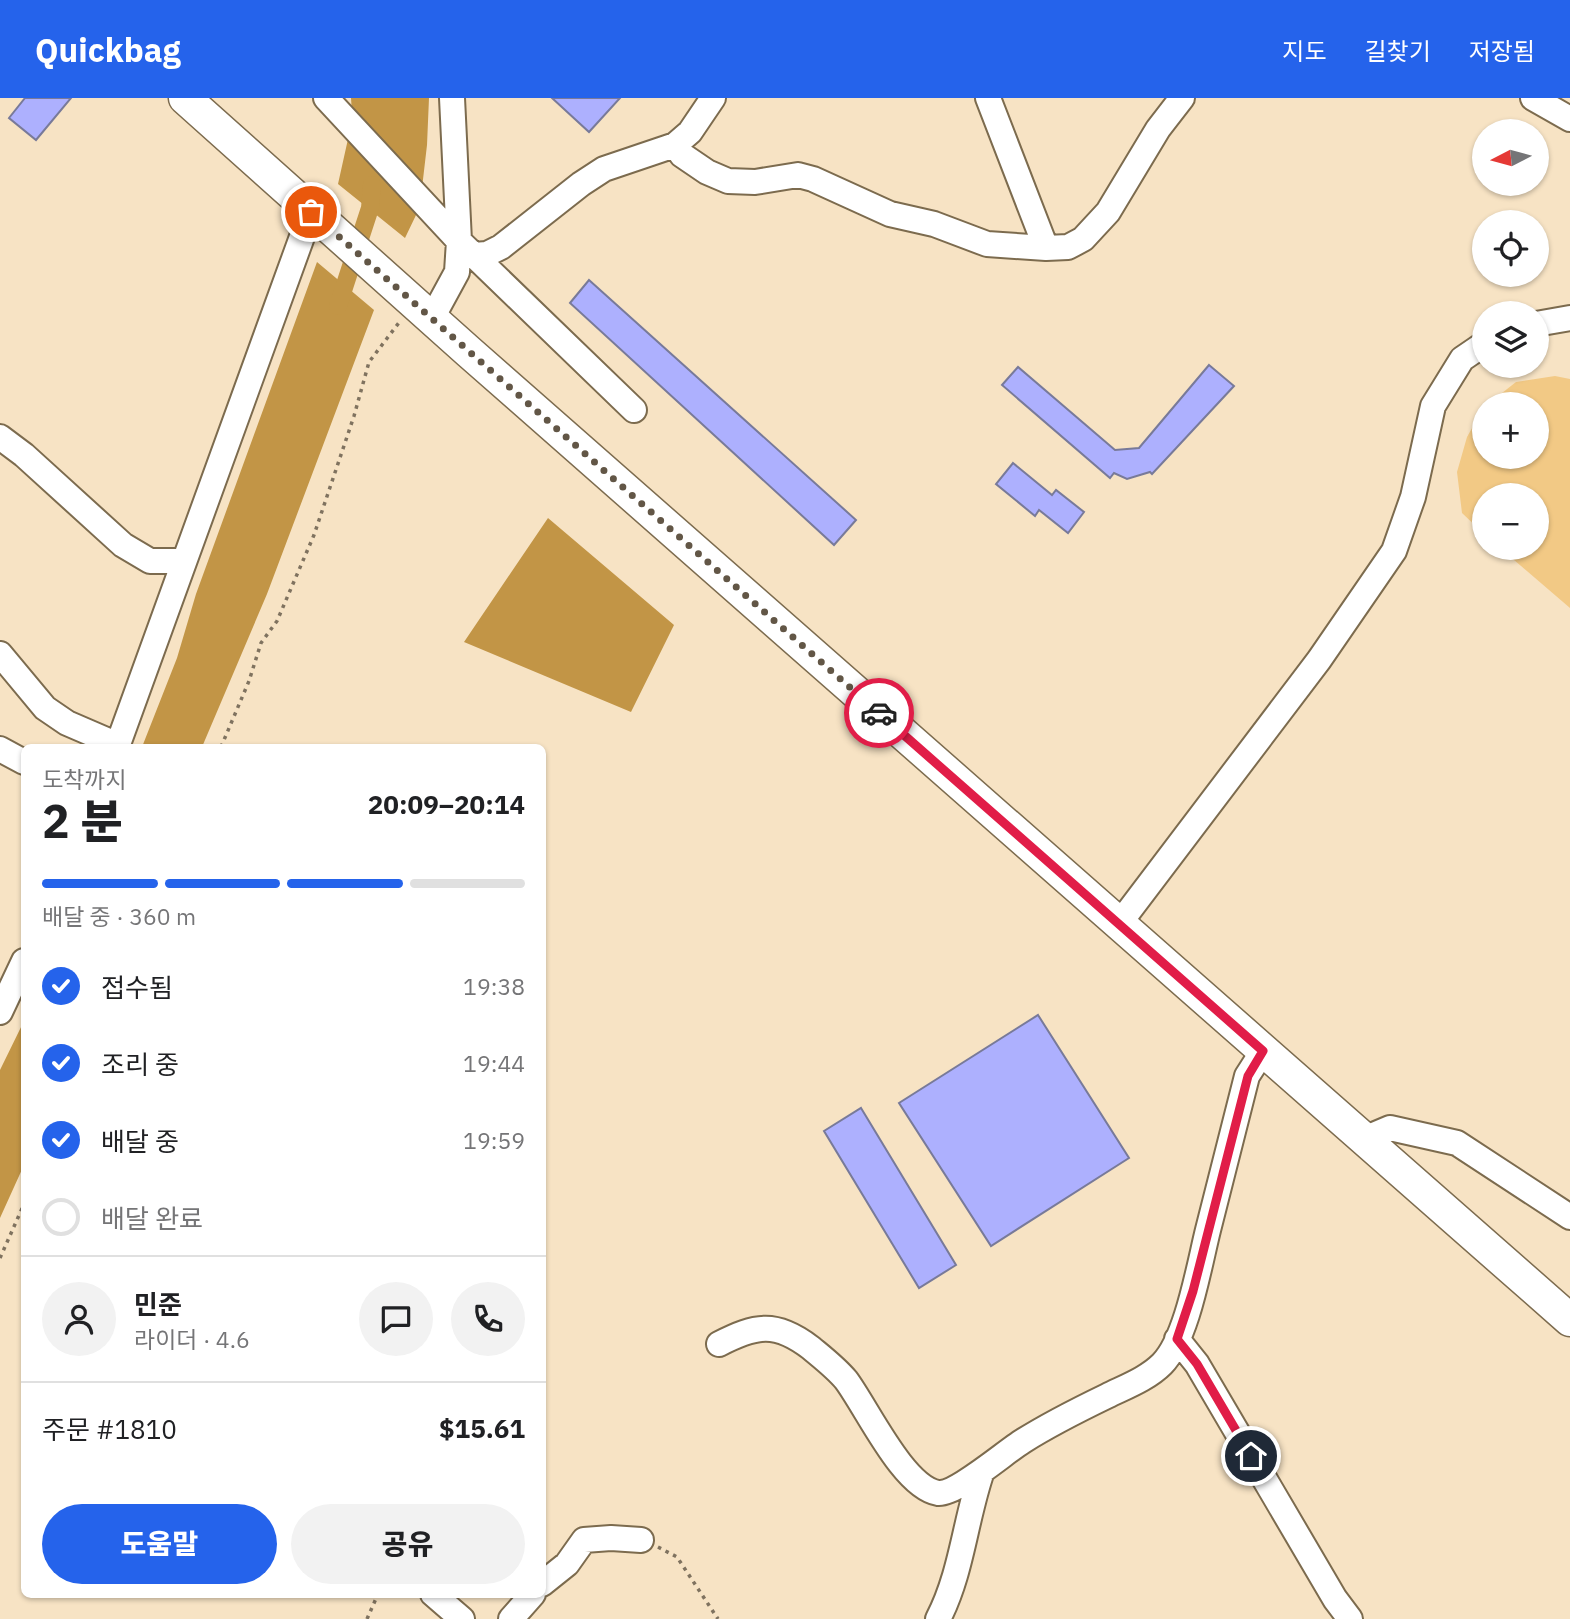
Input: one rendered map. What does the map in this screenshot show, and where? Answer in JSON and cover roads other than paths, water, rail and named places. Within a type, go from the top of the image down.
[{"type":"main road","points":[[184,98],[1570,1320]]},
{"type":"street","points":[[424,311],[457,272],[466,248],[452,98]]},
{"type":"street","points":[[466,248],[487,254],[501,247],[604,169],[675,145],[690,132],[713,98]]},
{"type":"street","points":[[988,98],[1046,248]]},
{"type":"street","points":[[675,145],[682,155],[698,166],[728,181],[755,182],[798,176],[813,179],[890,214],[934,224],[987,244],[1068,247],[1083,239],[1108,212],[1152,138],[1181,98]]},
{"type":"street","points":[[1534,98],[1570,119]]},
{"type":"street","points":[[332,105],[466,248],[634,410]]},
{"type":"street","points":[[118,744],[311,212]]},
{"type":"street","points":[[1549,322],[1570,318]]},
{"type":"street","points":[[1119,924],[1319,660],[1394,551],[1413,497],[1433,406],[1462,359],[1472,352]]},
{"type":"street","points":[[0,437],[24,455],[122,545],[150,561],[184,561]]},
{"type":"street","points":[[0,654],[45,708],[67,723],[113,744]]},
{"type":"street","points":[[0,749],[21,760]]},
{"type":"street","points":[[0,1012],[21,967]]},
{"type":"street","points":[[719,1344],[745,1331],[762,1327],[796,1336],[845,1379],[904,1470],[920,1484],[939,1493],[960,1486],[1000,1456],[1054,1422],[1140,1379],[1162,1364],[1177,1339],[1193,1291],[1248,1076],[1263,1051]]},
{"type":"street","points":[[1364,1139],[1390,1128],[1457,1143],[1570,1217]]},
{"type":"street","points":[[1177,1339],[1197,1364],[1335,1599],[1350,1619]]},
{"type":"street","points":[[938,1619],[948,1600],[961,1555],[972,1499],[982,1471]]},
{"type":"street","points":[[546,1581],[566,1564],[584,1540],[641,1540]]},
{"type":"street","points":[[437,1598],[463,1619]]},
{"type":"street","points":[[511,1619],[529,1598]]},
{"type":"waterway","points":[[338,306],[370,208],[372,185]]}]
